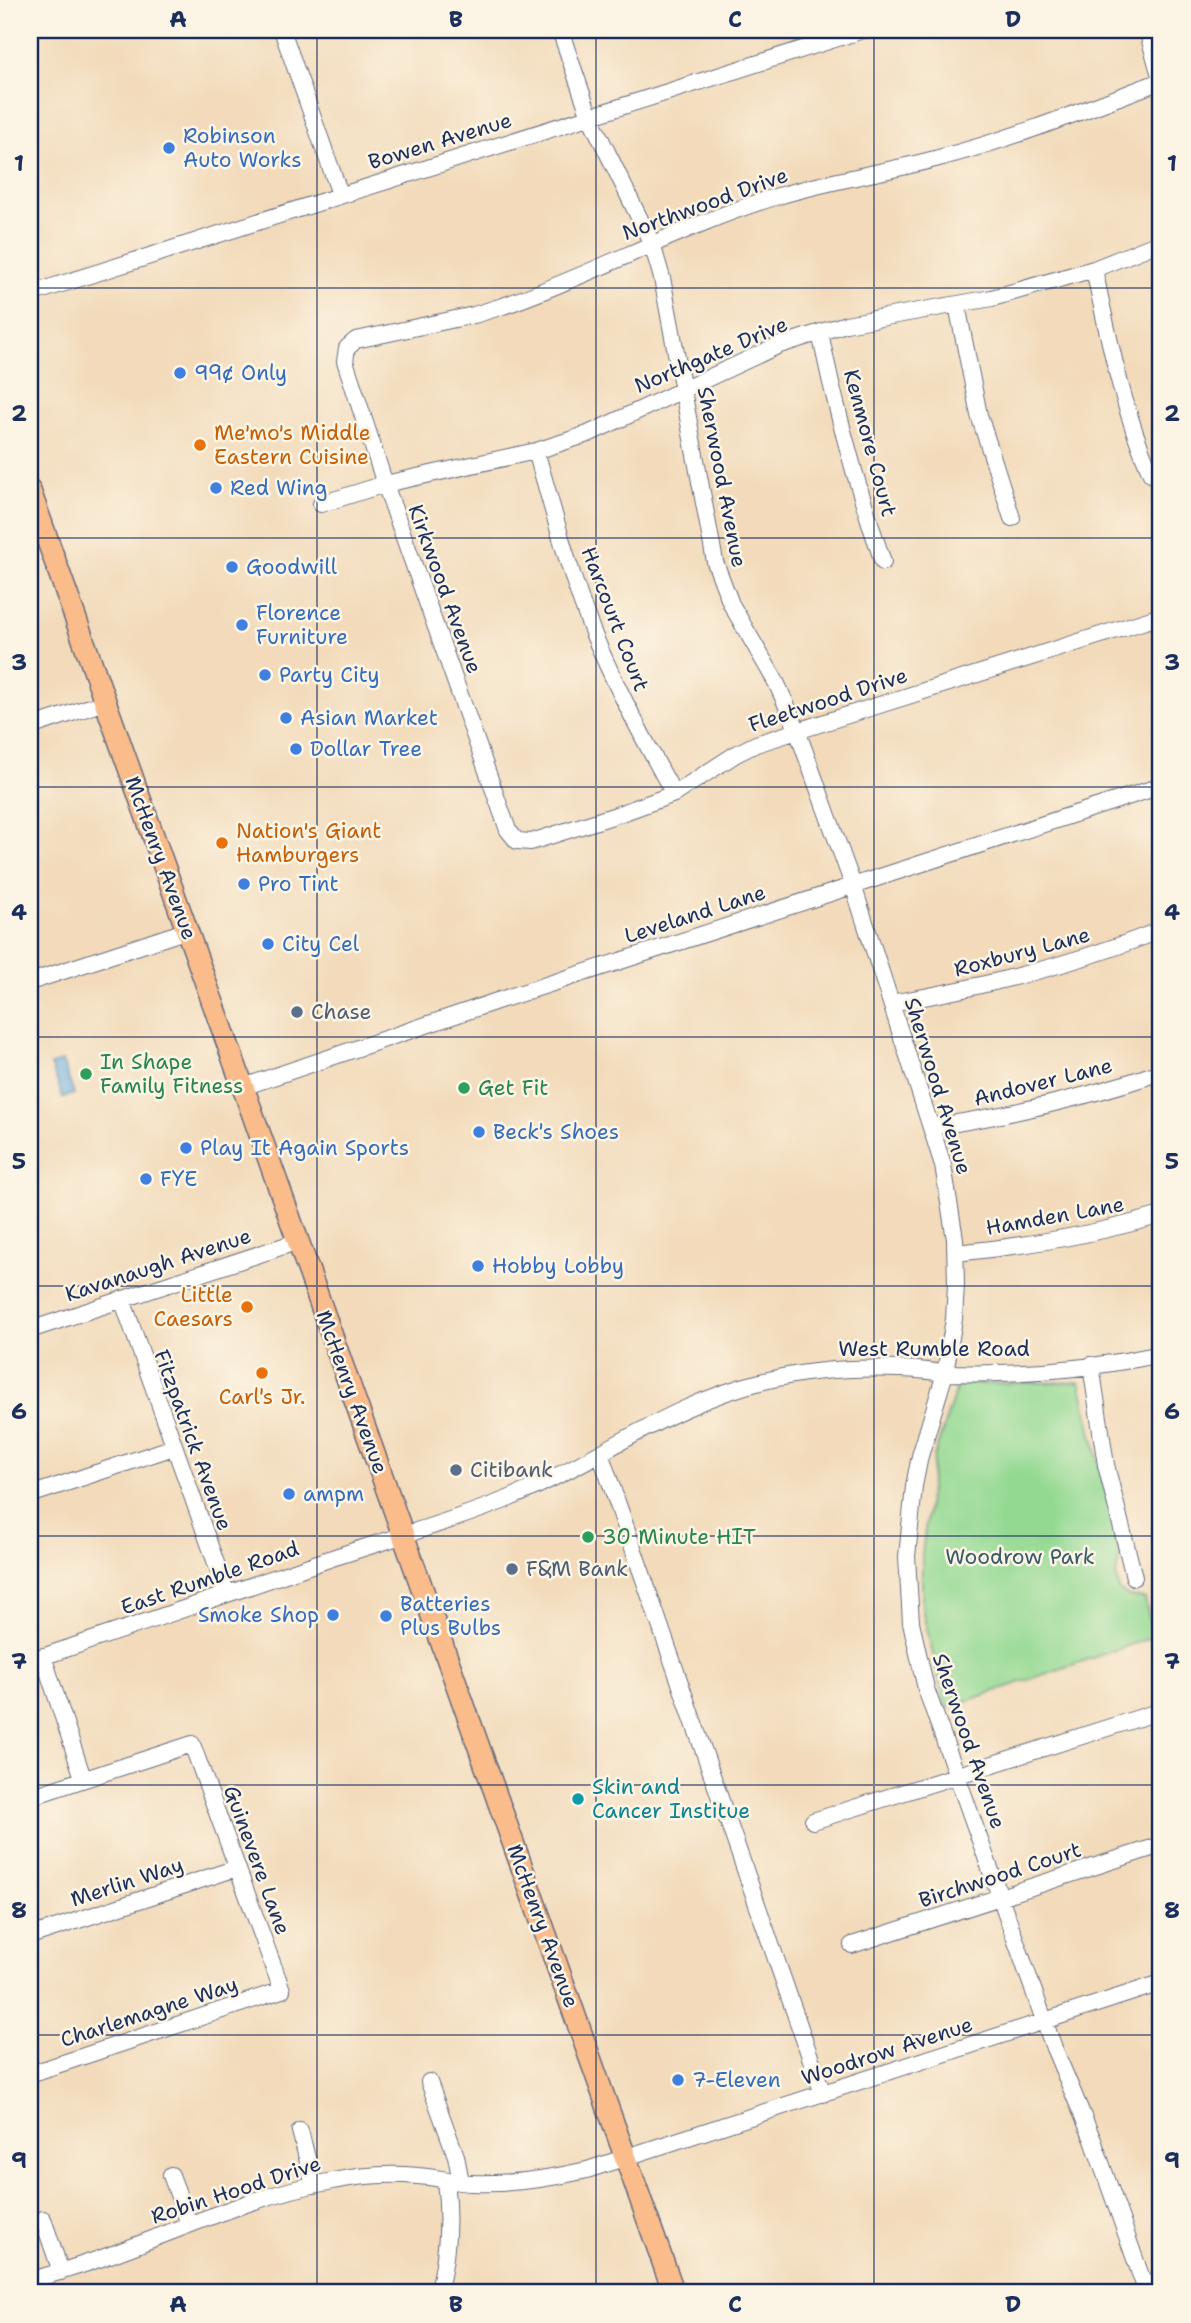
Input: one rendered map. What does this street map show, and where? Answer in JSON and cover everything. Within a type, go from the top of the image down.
[{"type":"main road","name":"McHenry Avenue","points":[[30,491],[674,2293]]},
{"type":"street","points":[[282,30],[340,194]]},
{"type":"street","name":"Sherwood Avenue","points":[[560,30],[590,117],[652,244],[662,278],[718,573],[731,604],[776,682],[798,731],[853,885],[943,1165],[951,1203],[956,1253],[954,1319],[945,1373],[920,1456],[914,1486],[909,1523],[908,1578],[911,1622],[926,1689],[1045,2021],[1074,2100],[1093,2140],[1146,2289]]},
{"type":"street","name":"Bowen Avenue","points":[[30,294],[863,30]]},
{"type":"street","points":[[1147,30],[1161,80]]},
{"type":"street","name":"Northwood Drive","points":[[347,348],[356,340],[474,315],[503,306],[739,209],[777,197],[984,146],[1034,130],[1161,80]]},
{"type":"street","name":"Northgate Drive","points":[[321,504],[385,484],[536,451],[588,434],[777,346],[846,324],[992,298],[1094,269],[1161,242]]},
{"type":"street","points":[[1094,269],[1121,391],[1151,474]]},
{"type":"street","points":[[957,305],[979,415],[1012,517]]},
{"type":"street","name":"Kenmore Court","points":[[820,333],[835,409],[883,562]]},
{"type":"street","name":"Kirkwood Avenue","points":[[347,348],[345,360],[385,484],[508,830],[517,841]]},
{"type":"street","name":"Harcourt Court","points":[[536,451],[573,577],[594,634],[626,705],[674,794]]},
{"type":"street","name":"Fleetwood Drive","points":[[517,841],[531,842],[674,794],[756,744],[1161,616]]},
{"type":"street","points":[[30,727],[105,702]]},
{"type":"street","name":"Leveland Lane","points":[[243,1087],[496,1001],[1161,786]]},
{"type":"street","points":[[30,982],[188,930]]},
{"type":"street","name":"Roxbury Lane","points":[[891,1003],[1048,970],[1161,930]]},
{"type":"street","name":"Andover Lane","points":[[932,1127],[1038,1108],[1161,1072]]},
{"type":"street","name":"Hamden Lane","points":[[956,1253],[1048,1242],[1161,1215]]},
{"type":"street","name":"Kavanaugh Avenue","points":[[30,1330],[299,1241]]},
{"type":"street","name":"Fitzpatrick Avenue","points":[[122,1299],[227,1594]]},
{"type":"street","name":"West Rumble Road","points":[[403,1534],[510,1498],[574,1469],[691,1404],[763,1381],[818,1371],[862,1368],[945,1373],[1021,1371],[1091,1365],[1161,1354]]},
{"type":"street","points":[[1091,1365],[1106,1465],[1134,1577]]},
{"type":"street","points":[[30,1495],[174,1447]]},
{"type":"street","points":[[600,1453],[823,2094]]},
{"type":"street","name":"East Rumble Road","points":[[36,1658],[403,1534]]},
{"type":"street","points":[[30,1797],[83,1778],[36,1658]]},
{"type":"street","points":[[813,1821],[1161,1711]]},
{"type":"street","name":"Guinevere Lane","points":[[83,1778],[192,1744],[282,1990]]},
{"type":"street","name":"Birchwood Court","points":[[852,1945],[1161,1845]]},
{"type":"street","name":"Merlin Way","points":[[30,1936],[237,1868]]},
{"type":"street","name":"Woodrow Avenue","points":[[625,2157],[1161,1983]]},
{"type":"street","name":"Charlemagne Way","points":[[30,2074],[282,1990]]},
{"type":"street","points":[[429,2082],[456,2156],[446,2259],[438,2293]]},
{"type":"street","points":[[300,2131],[314,2185]]},
{"type":"street","name":"Robin Hood Drive","points":[[30,2280],[113,2255],[189,2224],[314,2185],[390,2174],[499,2184],[533,2181],[587,2170],[625,2157]]},
{"type":"street","points":[[171,2175],[189,2224]]},
{"type":"street","points":[[43,2219],[61,2272]]},
{"type":"street","points":[[1146,2289],[1161,2279]]},
{"type":"green space","name":"Woodrow Park","points":[[1080,1382],[1120,1554],[1116,1575],[1119,1591],[1128,1596],[1145,1599],[1153,1637],[946,1708],[922,1609],[922,1554],[934,1457],[956,1389],[965,1384]]},
{"type":"water","points":[[62,1061],[74,1094],[63,1098],[51,1065]]},
{"type":"place","name":"Robinson Auto Works","points":[[169,148]]},
{"type":"place","name":"99¢ Only","points":[[180,373]]},
{"type":"place","name":"Me'mo's Middle Eastern Cuisine","points":[[200,445]]},
{"type":"place","name":"Red Wing","points":[[216,488]]},
{"type":"place","name":"Goodwill","points":[[232,567]]},
{"type":"place","name":"Florence Furniture","points":[[242,625]]},
{"type":"place","name":"Party City","points":[[265,675]]},
{"type":"place","name":"Asian Market","points":[[286,718]]},
{"type":"place","name":"Dollar Tree","points":[[296,749]]},
{"type":"place","name":"Nation's Giant Hamburgers","points":[[222,843]]},
{"type":"place","name":"Pro Tint","points":[[244,884]]},
{"type":"place","name":"City Cel","points":[[268,944]]},
{"type":"place","name":"Chase","points":[[297,1012]]},
{"type":"place","name":"In Shape Family Fitness","points":[[86,1074]]},
{"type":"place","name":"Get Fit","points":[[464,1088]]},
{"type":"place","name":"Beck's Shoes","points":[[479,1132]]},
{"type":"place","name":"Play It Again Sports","points":[[186,1148]]},
{"type":"place","name":"FYE","points":[[146,1179]]},
{"type":"place","name":"Hobby Lobby","points":[[478,1266]]},
{"type":"place","name":"Little Caesars","points":[[247,1307]]},
{"type":"place","name":"Carl's Jr.","points":[[262,1373]]},
{"type":"place","name":"Citibank","points":[[456,1470]]},
{"type":"place","name":"ampm","points":[[289,1494]]},
{"type":"place","name":"30 Minute HIT","points":[[588,1537]]},
{"type":"place","name":"F&M Bank","points":[[512,1569]]},
{"type":"place","name":"Smoke Shop","points":[[333,1615]]},
{"type":"place","name":"Batteries Plus Bulbs","points":[[386,1616]]},
{"type":"place","name":"Skin and Cancer Institue","points":[[578,1799]]},
{"type":"place","name":"7-Eleven","points":[[678,2080]]}]
